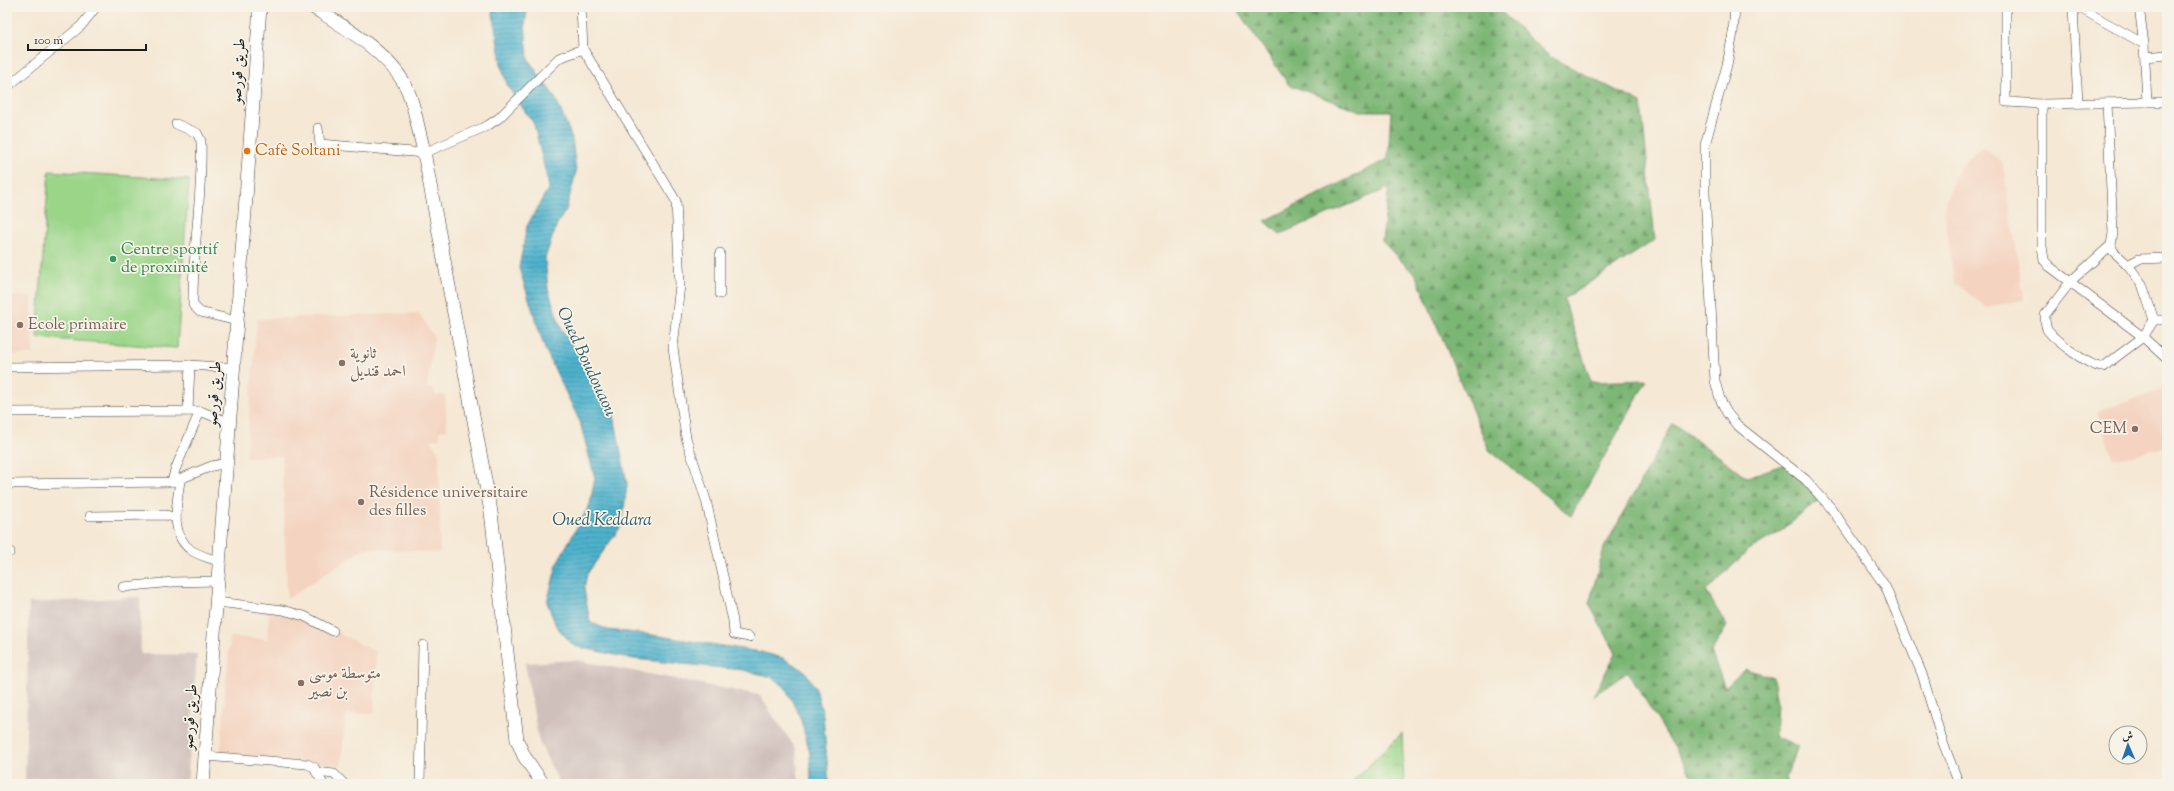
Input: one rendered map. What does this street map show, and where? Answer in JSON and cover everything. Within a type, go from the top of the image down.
[{"type":"main road","name":"طريق قورصو","points":[[203,784],[260,7]]},
{"type":"main road","points":[[313,7],[342,26],[382,57],[397,72],[408,91],[424,153],[491,512],[517,740],[524,756],[543,784]]},
{"type":"street","points":[[7,87],[81,26],[96,7]]},
{"type":"street","points":[[581,7],[583,49],[676,201],[680,285],[673,348],[686,438],[706,500],[733,621],[734,634],[749,637]]},
{"type":"street","points":[[1735,7],[1733,33],[1727,65],[1705,145],[1713,353],[1715,381],[1720,399],[1737,425],[1792,468],[1821,497],[1879,575],[1896,610],[1922,674],[1942,740],[1959,784]]},
{"type":"street","points":[[2006,7],[2006,102],[2042,104],[2078,102],[2167,102]]},
{"type":"street","points":[[2072,7],[2078,102]]},
{"type":"street","points":[[2078,7],[2144,44]]},
{"type":"street","points":[[2138,7],[2144,44],[2147,102]]},
{"type":"street","points":[[318,128],[320,144],[424,153],[487,126],[499,118],[559,58],[583,49]]},
{"type":"street","points":[[2145,57],[2167,56]]},
{"type":"street","points":[[2107,103],[2113,233],[2111,245],[2113,251],[2128,265],[2145,291],[2154,320]]},
{"type":"street","points":[[2042,104],[2042,246],[2044,260],[2049,266],[2071,281],[2143,337],[2167,359]]},
{"type":"street","points":[[176,124],[197,133],[201,141],[200,203],[194,266],[193,305],[200,312],[237,321]]},
{"type":"street","points":[[2111,245],[2071,281],[2045,315],[2045,322],[2048,331],[2086,362],[2098,368],[2103,367],[2143,337],[2154,320]]},
{"type":"street","points":[[720,253],[720,294]]},
{"type":"street","points":[[2128,265],[2139,259],[2167,258]]},
{"type":"street","points":[[2154,320],[2167,320]]},
{"type":"street","points":[[188,411],[190,365]]},
{"type":"street","points":[[7,367],[190,365],[233,368]]},
{"type":"street","points":[[200,411],[175,470],[176,518],[180,537],[185,544],[192,551],[220,562]]},
{"type":"street","points":[[7,412],[200,411],[230,423]]},
{"type":"street","points":[[7,484],[176,482],[212,466],[227,463]]},
{"type":"street","points":[[90,516],[166,515],[176,518]]},
{"type":"street","points":[[123,587],[173,582],[219,581]]},
{"type":"street","points":[[217,602],[283,610],[304,616],[333,631]]},
{"type":"street","points":[[420,784],[423,645]]},
{"type":"street","points":[[205,756],[307,764],[314,767],[323,784]]},
{"type":"street","points":[[316,772],[334,774],[344,784]]},
{"type":"shaded area","points":[[1982,146],[2003,164],[2024,300],[1986,307],[1954,282],[1944,207],[1959,168]]},
{"type":"shaded area","name":"Ecole primaire","points":[[32,296],[33,354],[7,355],[7,297]]},
{"type":"shaded area","name":"ثانوية احمد قنديل","points":[[419,313],[434,337],[427,388],[434,388],[436,396],[445,395],[447,430],[439,431],[439,439],[431,440],[439,453],[440,553],[365,548],[287,599],[282,456],[246,457],[257,319]]},
{"type":"shaded area","name":"CEM","points":[[2167,388],[2167,446],[2114,460],[2097,412]]},
{"type":"shaded area","points":[[140,597],[141,654],[197,655],[187,784],[25,784],[29,603]]},
{"type":"shaded area","name":"متوسطة موسى بن نصير","points":[[270,606],[319,623],[376,652],[374,714],[346,714],[341,765],[220,756],[230,637],[267,639]]},
{"type":"shaded area","points":[[575,660],[759,695],[796,749],[799,784],[560,784],[539,742],[525,663]]},
{"type":"green space","points":[[1235,7],[1496,7],[1550,57],[1641,103],[1655,240],[1564,299],[1591,382],[1647,380],[1571,516],[1489,450],[1416,276],[1382,241],[1389,188],[1280,234],[1265,221],[1388,159],[1391,111],[1360,111],[1289,85]]},
{"type":"green space","name":"Centre sportif de proximité","points":[[49,171],[189,180],[177,348],[37,338]]},
{"type":"green space","points":[[1673,423],[1747,477],[1785,464],[1819,500],[1781,531],[1749,550],[1706,591],[1727,626],[1711,652],[1725,688],[1745,669],[1773,677],[1777,704],[1775,738],[1798,746],[1786,777],[1788,784],[1697,784],[1628,672],[1593,696],[1616,653],[1589,604],[1604,548]]},
{"type":"green space","points":[[1402,733],[1404,784],[1353,784],[1353,781]]},
{"type":"water","name":"Oued Keddara","points":[[492,7],[528,7],[525,23],[528,59],[556,99],[572,138],[576,172],[566,210],[557,224],[545,258],[548,289],[561,328],[612,405],[627,484],[622,525],[587,574],[584,589],[590,622],[608,630],[646,634],[761,652],[783,658],[805,671],[816,689],[823,715],[829,784],[811,784],[810,753],[800,717],[785,687],[772,677],[743,670],[634,659],[574,646],[556,626],[547,602],[558,561],[590,504],[595,478],[580,422],[545,349],[519,268],[527,226],[549,187],[534,124],[508,87],[501,64]]},
{"type":"place","name":"Cafè Soltani","points":[[247,151]]},
{"type":"place","name":"Centre sportif de proximité","points":[[113,259]]},
{"type":"place","name":"Ecole primaire","points":[[20,325]]},
{"type":"place","name":"ثانوية احمد قنديل","points":[[342,363]]},
{"type":"place","name":"CEM","points":[[2135,429]]},
{"type":"place","name":"Résidence universitaire des filles","points":[[361,502]]},
{"type":"place","name":"متوسطة موسى بن نصير","points":[[301,683]]},
{"type":"water label","name":"Oued Boudouaou","points":[[586,362]]}]
